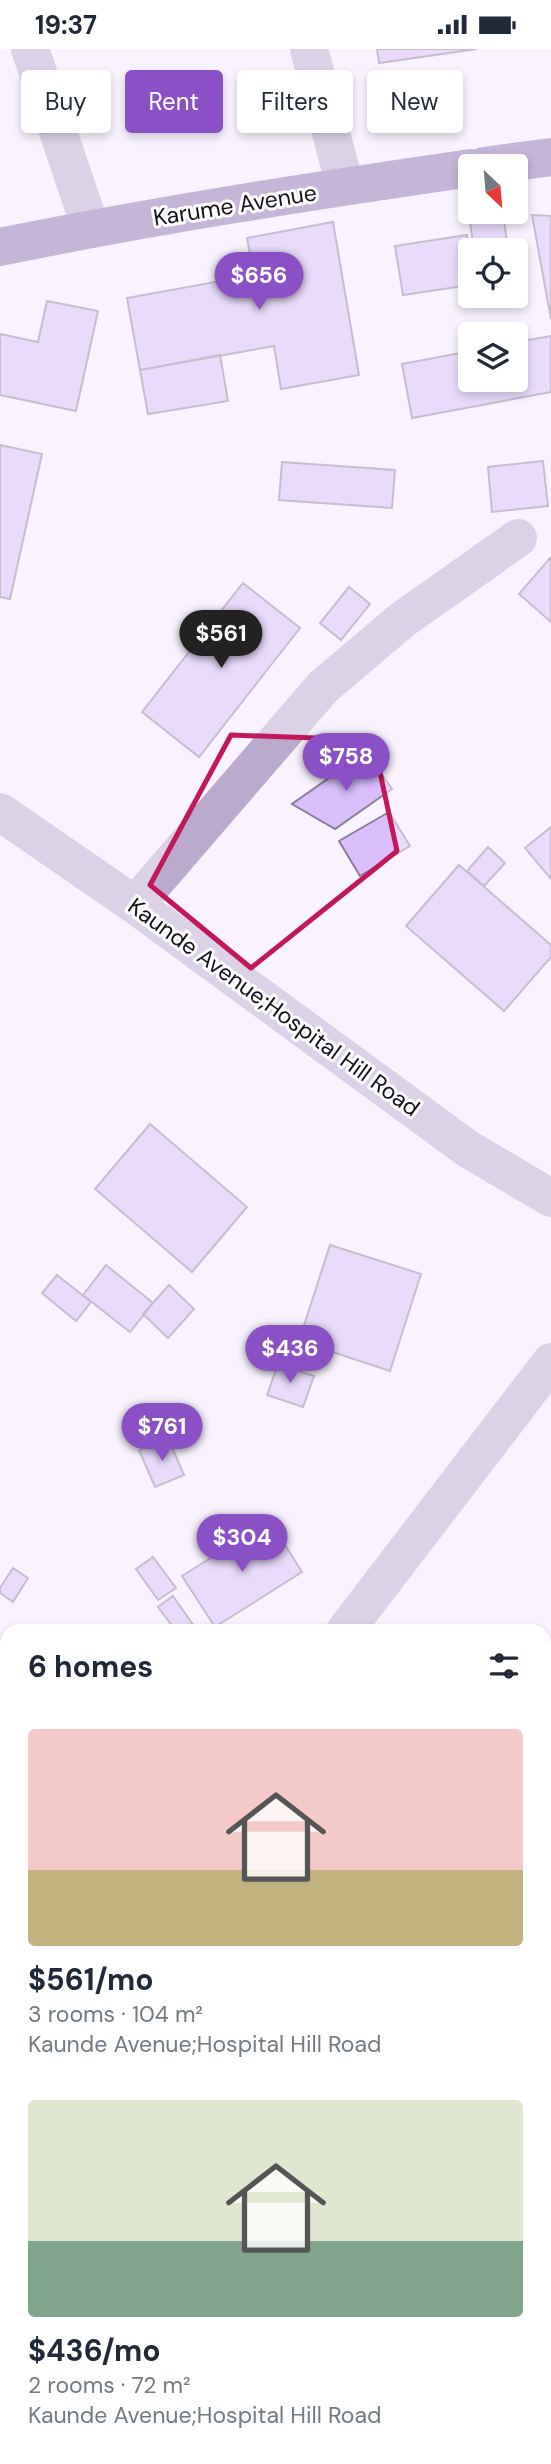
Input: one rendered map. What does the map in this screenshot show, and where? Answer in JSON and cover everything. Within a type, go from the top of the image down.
[{"type":"main road","points":[[528,160],[551,157]]},
{"type":"main road","name":"Karume Avenue","points":[[0,247],[345,186],[458,170]]},
{"type":"street","points":[[30,49],[91,229]]},
{"type":"street","points":[[309,49],[345,186]]},
{"type":"street","points":[[135,905],[323,687],[402,620],[519,538]]},
{"type":"street","name":"Kaunde Avenue;Hospital Hill Road","points":[[0,812],[135,905],[468,1149],[551,1198]]},
{"type":"street","points":[[350,1624],[551,1362]]},
{"type":"highlighted area","points":[[231,735],[373,740],[397,851],[251,968],[150,885]]},
{"type":"building","points":[[377,49],[477,49],[379,63]]},
{"type":"building","points":[[532,215],[551,216],[551,319]]},
{"type":"building","points":[[333,222],[359,375],[281,389],[274,346],[140,370],[127,298],[254,275],[247,238]]},
{"type":"building","points":[[470,224],[505,224],[506,238],[472,238]]},
{"type":"building","points":[[467,235],[467,238],[458,238],[458,287],[403,295],[395,246]]},
{"type":"building","points":[[47,301],[98,311],[76,411],[0,395],[0,334],[38,342]]},
{"type":"building","points":[[551,336],[551,392],[412,418],[402,364],[458,353],[458,392],[528,392],[528,340]]},
{"type":"building","points":[[220,355],[228,401],[148,414],[140,370]]},
{"type":"building","points":[[0,445],[42,454],[10,599],[0,597]]},
{"type":"building","points":[[543,461],[548,506],[492,512],[488,467]]},
{"type":"building","points":[[282,462],[395,470],[392,508],[279,500]]},
{"type":"building","points":[[551,557],[551,622],[519,594]]},
{"type":"building","points":[[243,583],[300,628],[199,757],[142,712]]},
{"type":"building","points":[[349,587],[370,604],[341,640],[320,623]]},
{"type":"building","points":[[366,752],[392,789],[335,829],[292,804]]},
{"type":"building","points":[[389,812],[410,846],[360,876],[339,841]]},
{"type":"building","points":[[551,827],[551,879],[525,848]]},
{"type":"building","points":[[488,847],[505,863],[484,886],[467,871]]},
{"type":"building","points":[[459,865],[551,945],[551,957],[504,1011],[406,926]]},
{"type":"building","points":[[150,1124],[247,1207],[192,1272],[95,1189]]},
{"type":"building","points":[[330,1245],[421,1274],[390,1371],[299,1341]]},
{"type":"building","points":[[106,1265],[153,1303],[130,1332],[83,1295]]},
{"type":"building","points":[[57,1275],[91,1302],[76,1321],[42,1293]]},
{"type":"building","points":[[169,1285],[194,1309],[168,1338],[143,1314]]},
{"type":"building","points":[[278,1364],[314,1376],[303,1407],[267,1395]]},
{"type":"building","points":[[168,1438],[184,1475],[155,1487],[139,1450]]},
{"type":"building","points":[[270,1521],[302,1572],[220,1624],[213,1624],[182,1576]]},
{"type":"building","points":[[153,1557],[176,1588],[158,1600],[136,1569]]},
{"type":"building","points":[[13,1568],[28,1578],[13,1602],[0,1593],[0,1588]]},
{"type":"building","points":[[173,1596],[193,1624],[171,1624],[158,1607]]}]
